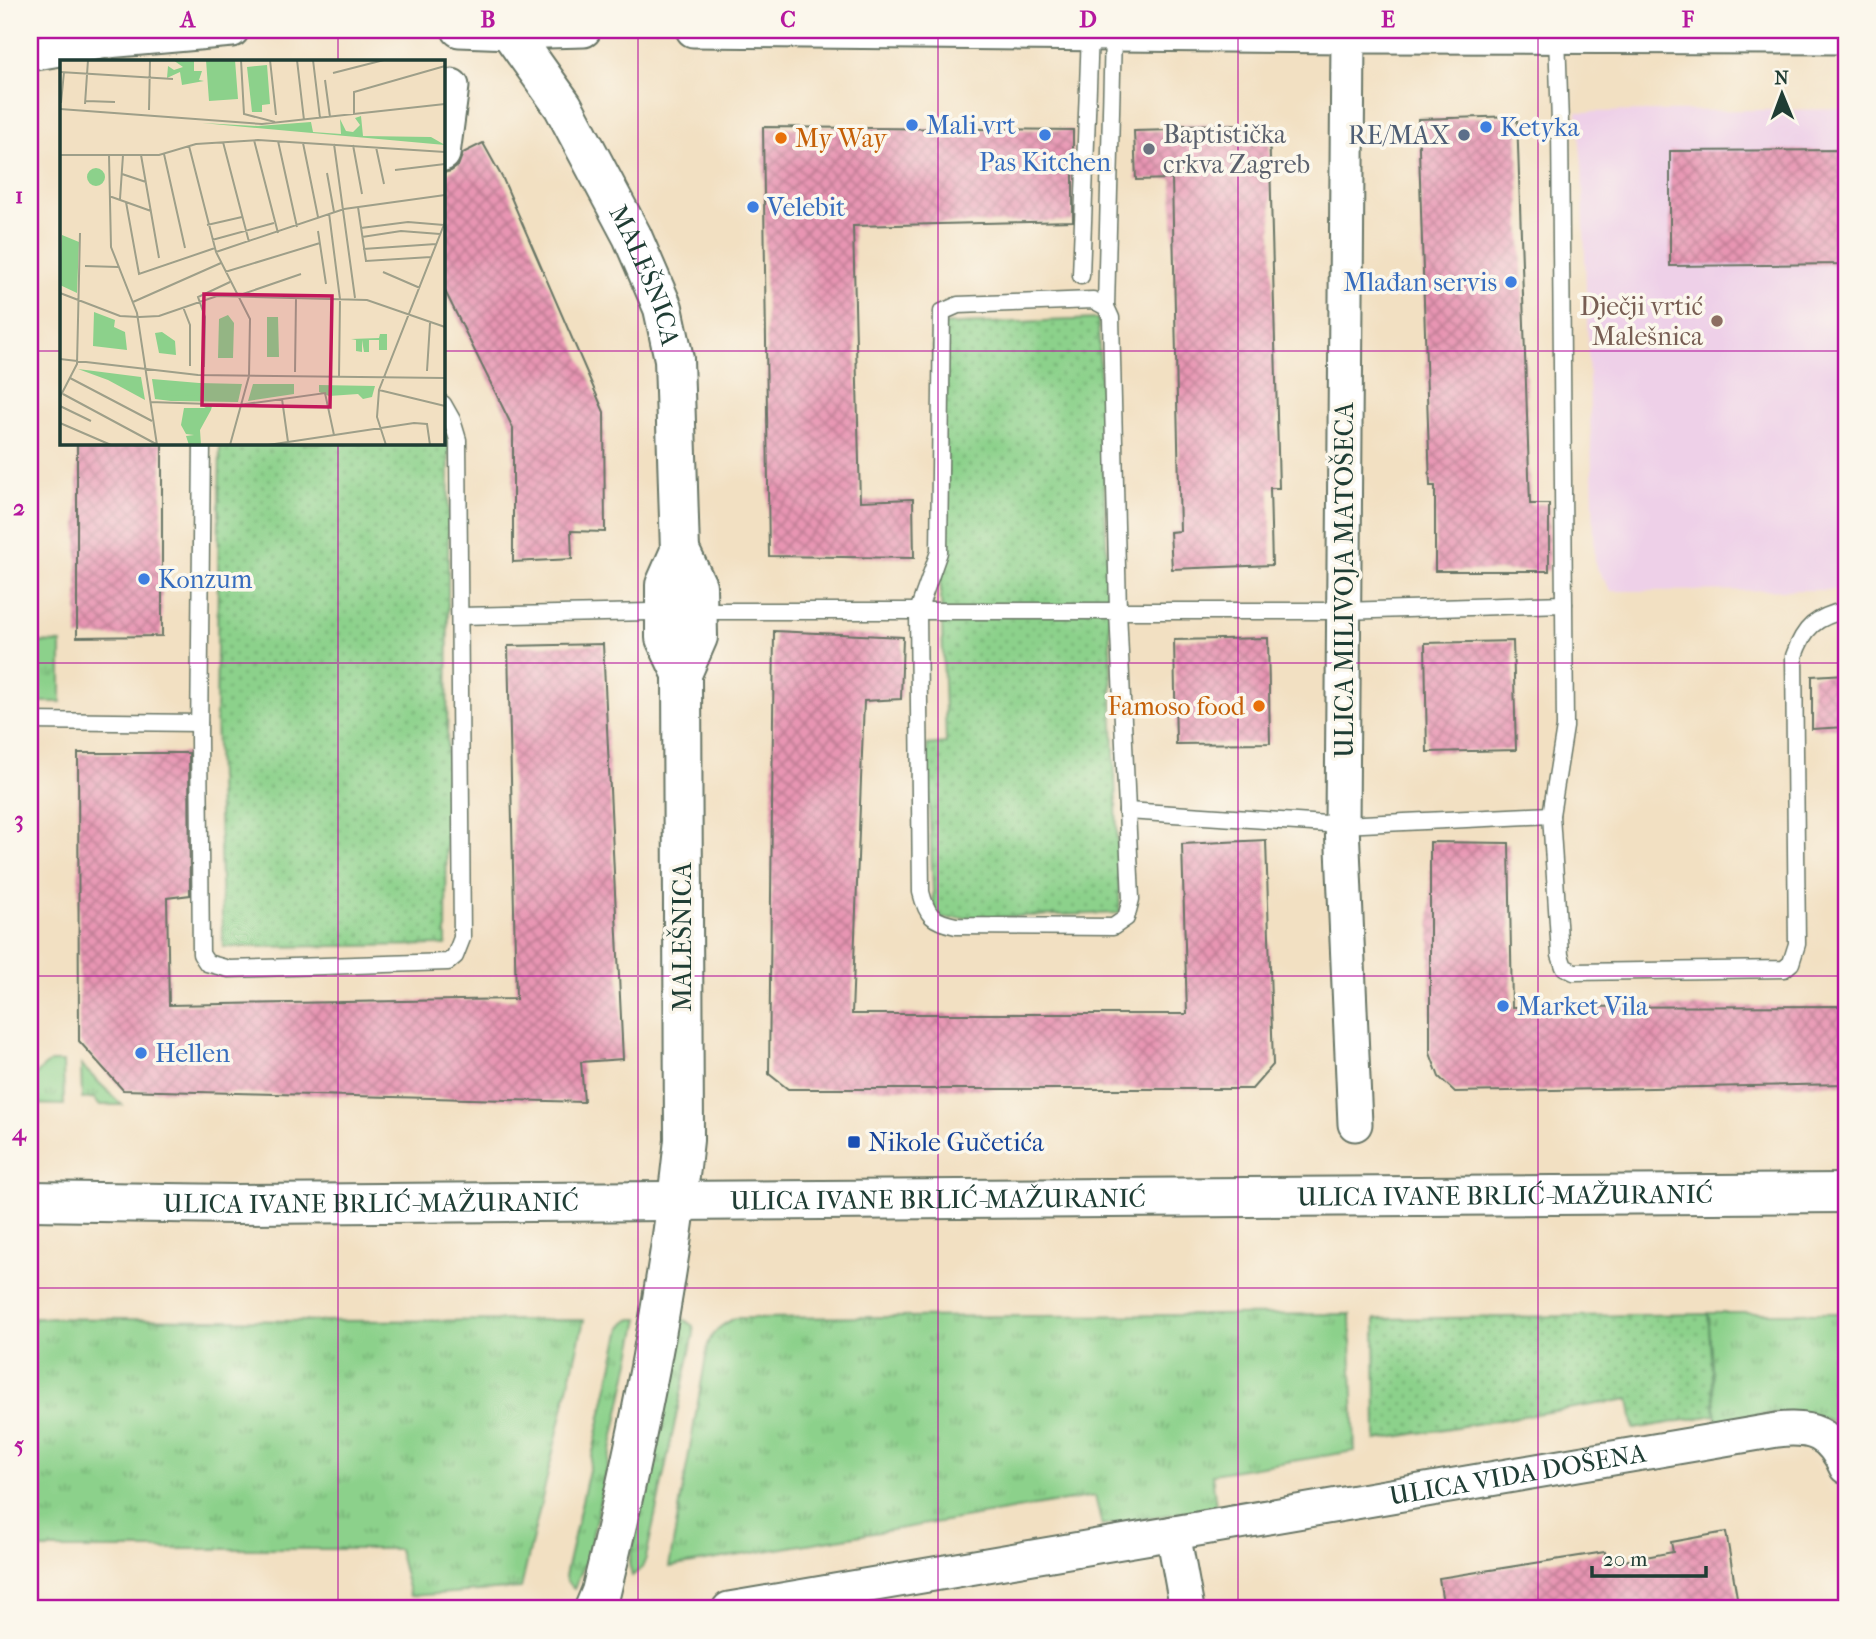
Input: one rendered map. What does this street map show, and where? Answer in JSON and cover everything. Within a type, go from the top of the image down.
[{"type":"street","points":[[30,54],[107,41],[232,30]]},
{"type":"street","points":[[459,30],[584,30]]},
{"type":"street","points":[[693,30],[1348,36],[1836,34]]},
{"type":"street","name":"MALEŠNICA","points":[[511,31],[563,106],[632,236],[663,308],[674,359],[680,551],[697,586],[698,637],[682,674],[684,1140],[678,1200],[636,1447],[601,1592],[594,1609]]},
{"type":"street","name":"ULICA MILIVOJA MATOŠECA","points":[[1348,36],[1342,825],[1355,1124]]},
{"type":"street","points":[[444,147],[453,86]]},
{"type":"street","name":"ULICA IVANE BRLIĆ-MAŽURANIĆ","points":[[30,1201],[234,1204],[1846,1193]]},
{"type":"street","name":"ULICA VIDA DOŠENA","points":[[729,1609],[1777,1430],[1804,1429],[1822,1435],[1839,1453],[1846,1467]]},
{"type":"street","points":[[1173,1533],[1187,1609]]},
{"type":"lane","points":[[1081,276],[1101,34]]},
{"type":"lane","points":[[1101,34],[1105,307],[1111,318],[1118,610],[1131,898],[1126,918],[1113,927],[956,926],[938,922],[925,910],[921,892],[918,611],[939,552],[942,312],[958,304],[1093,300],[1105,307]]},
{"type":"lane","points":[[1557,36],[1565,727],[1551,815],[1560,955],[1564,967],[1574,972],[1784,968],[1791,963],[1797,944],[1794,656],[1801,636],[1811,625],[1830,614],[1846,610]]},
{"type":"lane","points":[[202,444],[199,723],[201,954],[207,963],[229,968],[448,962],[455,956],[462,938],[460,616],[458,440],[444,406]]},
{"type":"lane","points":[[709,611],[1343,611],[1564,604]]},
{"type":"lane","points":[[460,616],[650,612]]},
{"type":"lane","points":[[30,721],[199,723]]},
{"type":"lane","points":[[1127,811],[1342,825],[1551,815]]},
{"type":"shaded area","name":"Dječji vrtić Malešnica","points":[[1846,109],[1846,590],[1611,591],[1595,565],[1582,166],[1577,112]]},
{"type":"green space","points":[[1098,319],[1120,913],[934,919],[927,745],[946,743],[932,325]]},
{"type":"green space","points":[[444,417],[449,423],[446,945],[223,947],[216,714],[220,444],[444,444]]},
{"type":"green space","points":[[30,642],[61,643],[61,702],[30,702]]},
{"type":"green space","points":[[51,1062],[63,1062],[64,1105],[30,1104],[34,1080],[40,1070]]},
{"type":"green space","points":[[81,1065],[122,1105],[99,1105],[94,1098],[82,1099]]},
{"type":"green space","points":[[1708,1313],[1846,1313],[1846,1431],[1817,1416],[1800,1413],[1767,1414],[1716,1421]]},
{"type":"green space","points":[[1350,1314],[1355,1451],[1212,1474],[1216,1507],[1102,1526],[1095,1496],[669,1567],[708,1345],[718,1329],[735,1318]]},
{"type":"green space","points":[[1708,1314],[1715,1415],[1634,1429],[1629,1399],[1376,1440],[1375,1319]]},
{"type":"green space","points":[[681,1317],[693,1326],[694,1333],[646,1558],[642,1568],[632,1576],[629,1564]]},
{"type":"green space","points":[[30,1318],[584,1320],[521,1588],[410,1596],[398,1549],[30,1549]]},
{"type":"green space","points":[[639,1319],[588,1557],[574,1589],[565,1576],[621,1328],[625,1322]]},
{"type":"building","points":[[1517,116],[1530,504],[1549,504],[1549,571],[1435,571],[1435,486],[1430,486],[1418,119]]},
{"type":"building","points":[[1269,124],[1279,488],[1270,488],[1272,565],[1172,569],[1170,532],[1180,531],[1172,179],[1136,180],[1134,131],[1172,130],[1172,125]]},
{"type":"building","points":[[763,127],[1073,130],[1073,221],[853,226],[860,501],[913,499],[914,558],[769,556]]},
{"type":"building","points":[[483,143],[503,179],[604,412],[605,532],[571,531],[572,559],[513,562],[513,428],[444,289],[444,173],[458,166],[463,153]]},
{"type":"building","points":[[1846,150],[1846,264],[1670,266],[1670,151]]},
{"type":"building","points":[[77,444],[162,444],[162,636],[77,637]]},
{"type":"building","points":[[774,631],[903,637],[901,699],[864,701],[852,1014],[1187,1014],[1182,844],[1266,840],[1273,1065],[1252,1089],[788,1089],[769,1074]]},
{"type":"building","points":[[1268,638],[1270,743],[1176,744],[1174,640]]},
{"type":"building","points":[[1513,641],[1516,750],[1427,752],[1425,643]]},
{"type":"building","points":[[603,644],[623,1059],[581,1062],[584,1102],[123,1090],[79,1041],[78,753],[189,753],[190,895],[167,898],[169,1005],[516,999],[508,646]]},
{"type":"building","points":[[1846,674],[1846,727],[1812,729],[1812,676]]},
{"type":"building","points":[[1430,842],[1509,843],[1512,1007],[1846,1006],[1846,1084],[1455,1092],[1439,1077],[1430,1053]]},
{"type":"building","points":[[1726,1532],[1739,1609],[1444,1609],[1439,1578],[1605,1552],[1607,1564],[1673,1552],[1671,1542]]},
{"type":"place","name":"Mali vrt","points":[[912,125]]},
{"type":"place","name":"Ketyka","points":[[1486,127]]},
{"type":"place","name":"Pas Kitchen","points":[[1045,135]]},
{"type":"place","name":"RE/MAX","points":[[1464,135]]},
{"type":"place","name":"My Way","points":[[781,138]]},
{"type":"place","name":"Baptistička crkva Zagreb","points":[[1149,149]]},
{"type":"place","name":"Velebit","points":[[753,207]]},
{"type":"place","name":"Mlađan servis","points":[[1511,282]]},
{"type":"place","name":"Dječji vrtić Malešnica","points":[[1717,321]]},
{"type":"place","name":"Konzum","points":[[144,579]]},
{"type":"place","name":"Famoso food","points":[[1259,706]]},
{"type":"place","name":"Market Vila","points":[[1503,1006]]},
{"type":"place","name":"Hellen","points":[[141,1053]]},
{"type":"place","name":"Nikole Gučetića","points":[[854,1142]]}]
